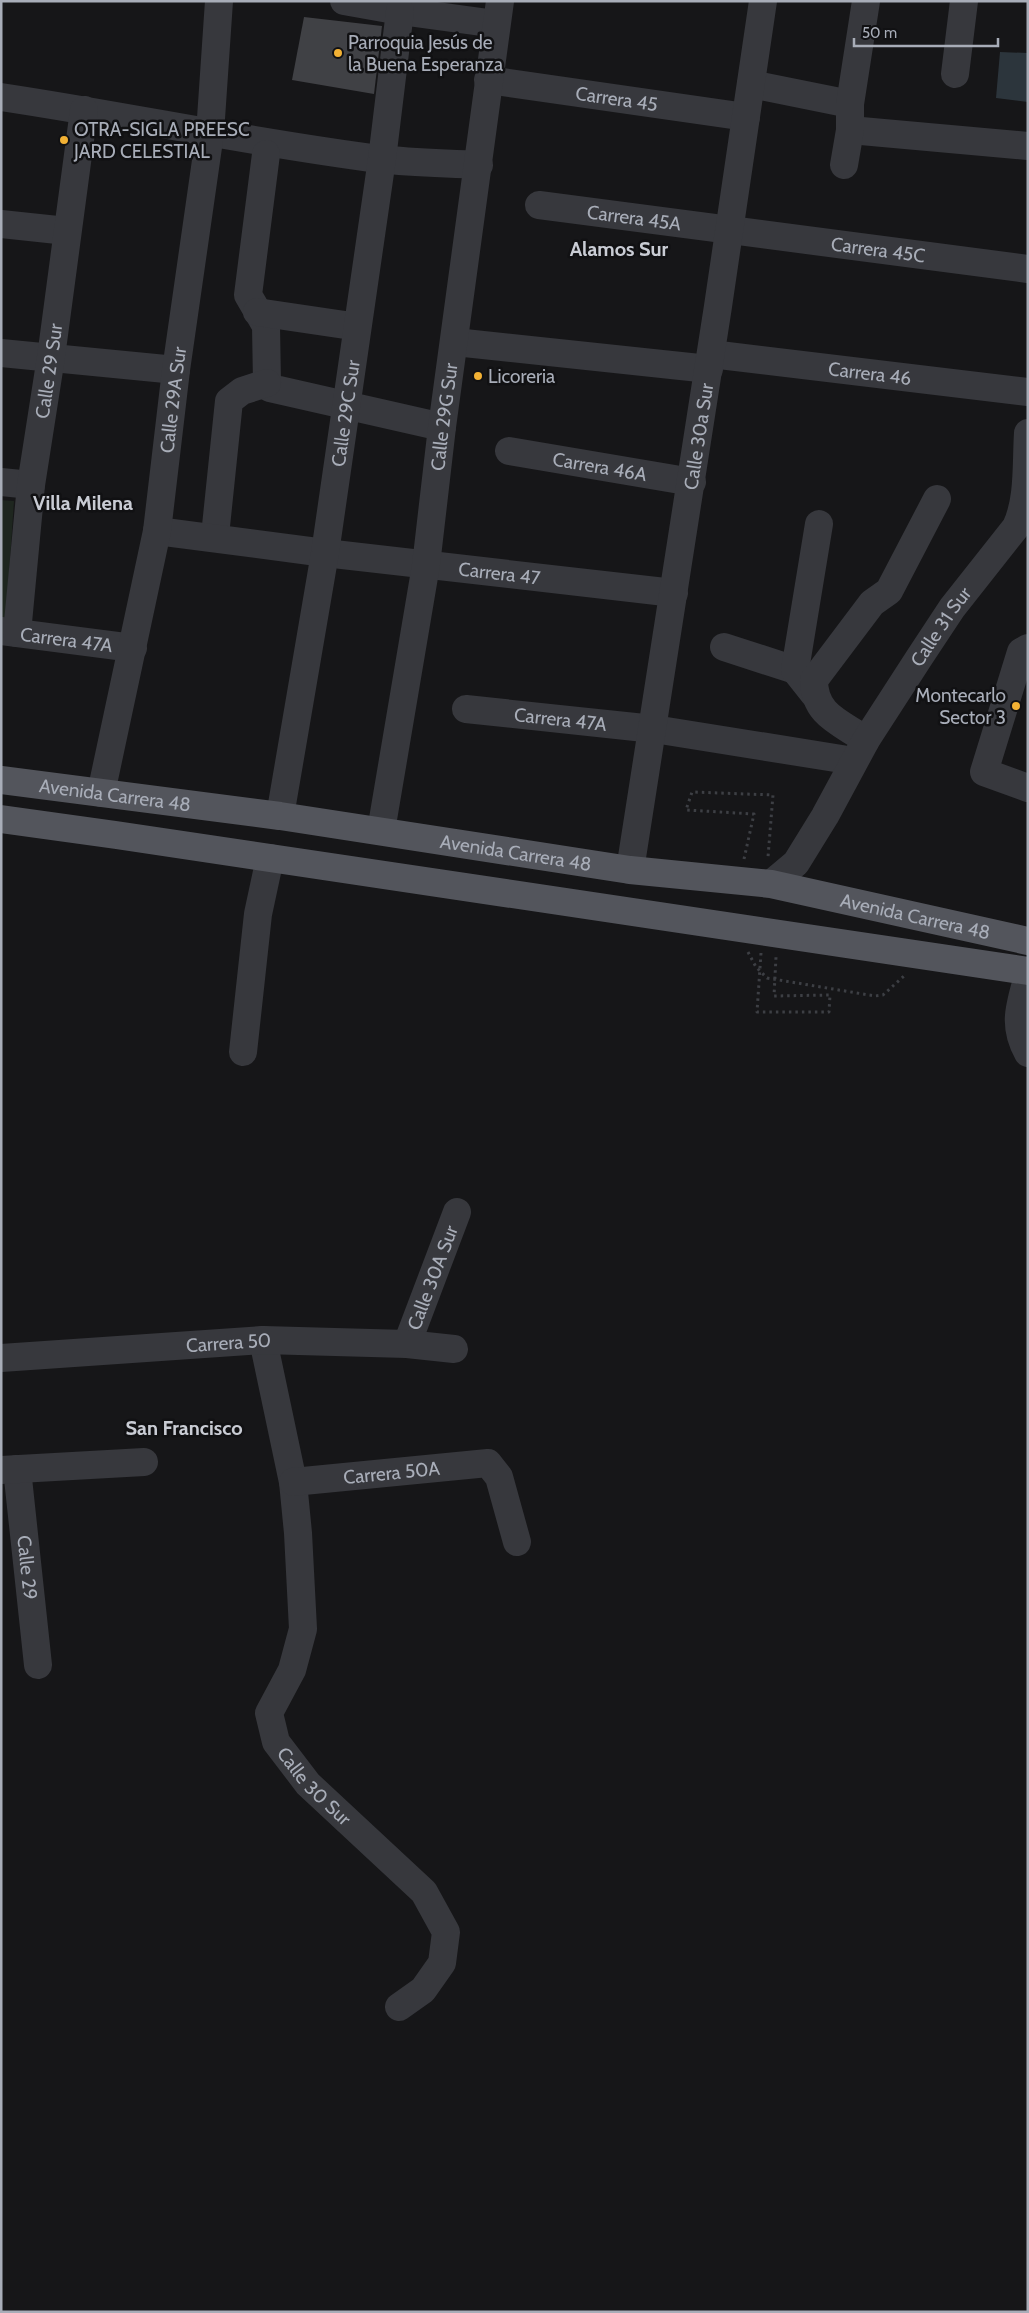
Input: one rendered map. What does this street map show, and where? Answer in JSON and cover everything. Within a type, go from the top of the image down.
[{"type":"main road","name":"Avenida Carrera 48","points":[[1,780],[280,816],[630,870],[771,884],[1028,941]]},
{"type":"main road","name":"Avenida Carrera 48","points":[[1,820],[270,858],[1028,972]]},
{"type":"street","name":"Calle 29A Sur","points":[[101,793],[157,531],[176,370],[210,133],[219,1]]},
{"type":"street","points":[[344,1],[400,11],[498,13]]},
{"type":"street","name":"Calle 30a Sur","points":[[630,870],[654,729],[731,229],[763,1]]},
{"type":"street","points":[[844,165],[866,1]]},
{"type":"street","points":[[955,74],[964,1]]},
{"type":"street","name":"Calle 29C Sur","points":[[280,816],[325,553],[382,159],[400,11]]},
{"type":"street","name":"Calle 29G Sur","points":[[381,831],[426,565],[442,427],[479,165],[488,80],[498,13]]},
{"type":"street","name":"Carrera 45","points":[[488,80],[746,117]]},
{"type":"street","points":[[751,84],[850,117],[1028,146]]},
{"type":"street","points":[[1,97],[210,133],[382,159],[479,165]]},
{"type":"street","name":"Calle 29 Sur","points":[[9,632],[51,357],[84,110]]},
{"type":"street","points":[[266,154],[248,295],[266,326],[268,334],[267,383],[270,388],[442,427]]},
{"type":"street","name":"Carrera 45A","points":[[539,205],[731,229]]},
{"type":"street","points":[[1,224],[67,231]]},
{"type":"street","name":"Carrera 45C","points":[[731,229],[1028,269]]},
{"type":"street","points":[[257,312],[345,325]]},
{"type":"street","name":"Carrera 46","points":[[455,342],[710,362],[1028,392]]},
{"type":"street","points":[[1,353],[176,370]]},
{"type":"street","points":[[216,526],[229,401],[242,391],[267,383]]},
{"type":"street","name":"Calle 31 Sur","points":[[771,884],[796,864],[826,816],[860,751],[952,608],[1019,537],[1016,527],[1024,507],[1028,433]]},
{"type":"street","name":"Carrera 46A","points":[[509,451],[692,482]]},
{"type":"street","points":[[1,482],[31,486]]},
{"type":"street","points":[[814,694],[814,680],[872,603],[889,591],[937,499]]},
{"type":"street","points":[[796,670],[818,524]]},
{"type":"street","name":"Carrera 47","points":[[157,531],[325,553],[674,593]]},
{"type":"street","name":"Carrera 47A","points":[[9,632],[133,648]]},
{"type":"street","points":[[724,647],[796,670],[814,694],[822,710],[860,751]]},
{"type":"street","points":[[1028,648],[1021,652],[984,772],[1028,788]]},
{"type":"street","name":"Carrera 47A","points":[[466,709],[860,751]]},
{"type":"street","points":[[243,1052],[258,914],[270,858]]},
{"type":"street","points":[[1028,976],[1017,1013],[1019,1031],[1028,1053]]},
{"type":"street","name":"Calle 30A Sur","points":[[406,1344],[458,1212]]},
{"type":"street","name":"Carrera 50","points":[[1,1358],[263,1340],[406,1344],[454,1349]]},
{"type":"street","name":"Calle 30 Sur","points":[[263,1340],[293,1482],[298,1533],[303,1629],[292,1670],[269,1713],[276,1742],[308,1784],[424,1892],[446,1932],[442,1963],[423,1990],[399,2007]]},
{"type":"street","points":[[9,1469],[144,1462]]},
{"type":"street","name":"Carrera 50A","points":[[293,1482],[488,1463],[499,1477],[517,1542]]},
{"type":"street","name":"Calle 29","points":[[9,1469],[38,1665]]},
{"type":"path","points":[[774,996],[778,934]]},
{"type":"shaded area","points":[[1000,52],[1028,53],[1028,102],[996,98]]},
{"type":"shaded area","points":[[1,500],[14,501],[6,618],[1,617]]},
{"type":"building","name":"Parroquia Jesús de la Buena Esperanza","points":[[304,17],[382,26],[374,94],[292,80]]},
{"type":"place","name":"Parroquia Jesús de la Buena Esperanza","points":[[338,53]]},
{"type":"place","name":"OTRA-SIGLA PREESC JARD CELESTIAL","points":[[64,140]]},
{"type":"place","name":"Licoreria","points":[[478,376]]},
{"type":"place","name":"Montecarlo Sector 3","points":[[1016,706]]},
{"type":"district","name":"Alamos Sur","points":[[619,249]]},
{"type":"district","name":"Villa Milena","points":[[83,503]]},
{"type":"district","name":"San Francisco","points":[[184,1428]]}]
